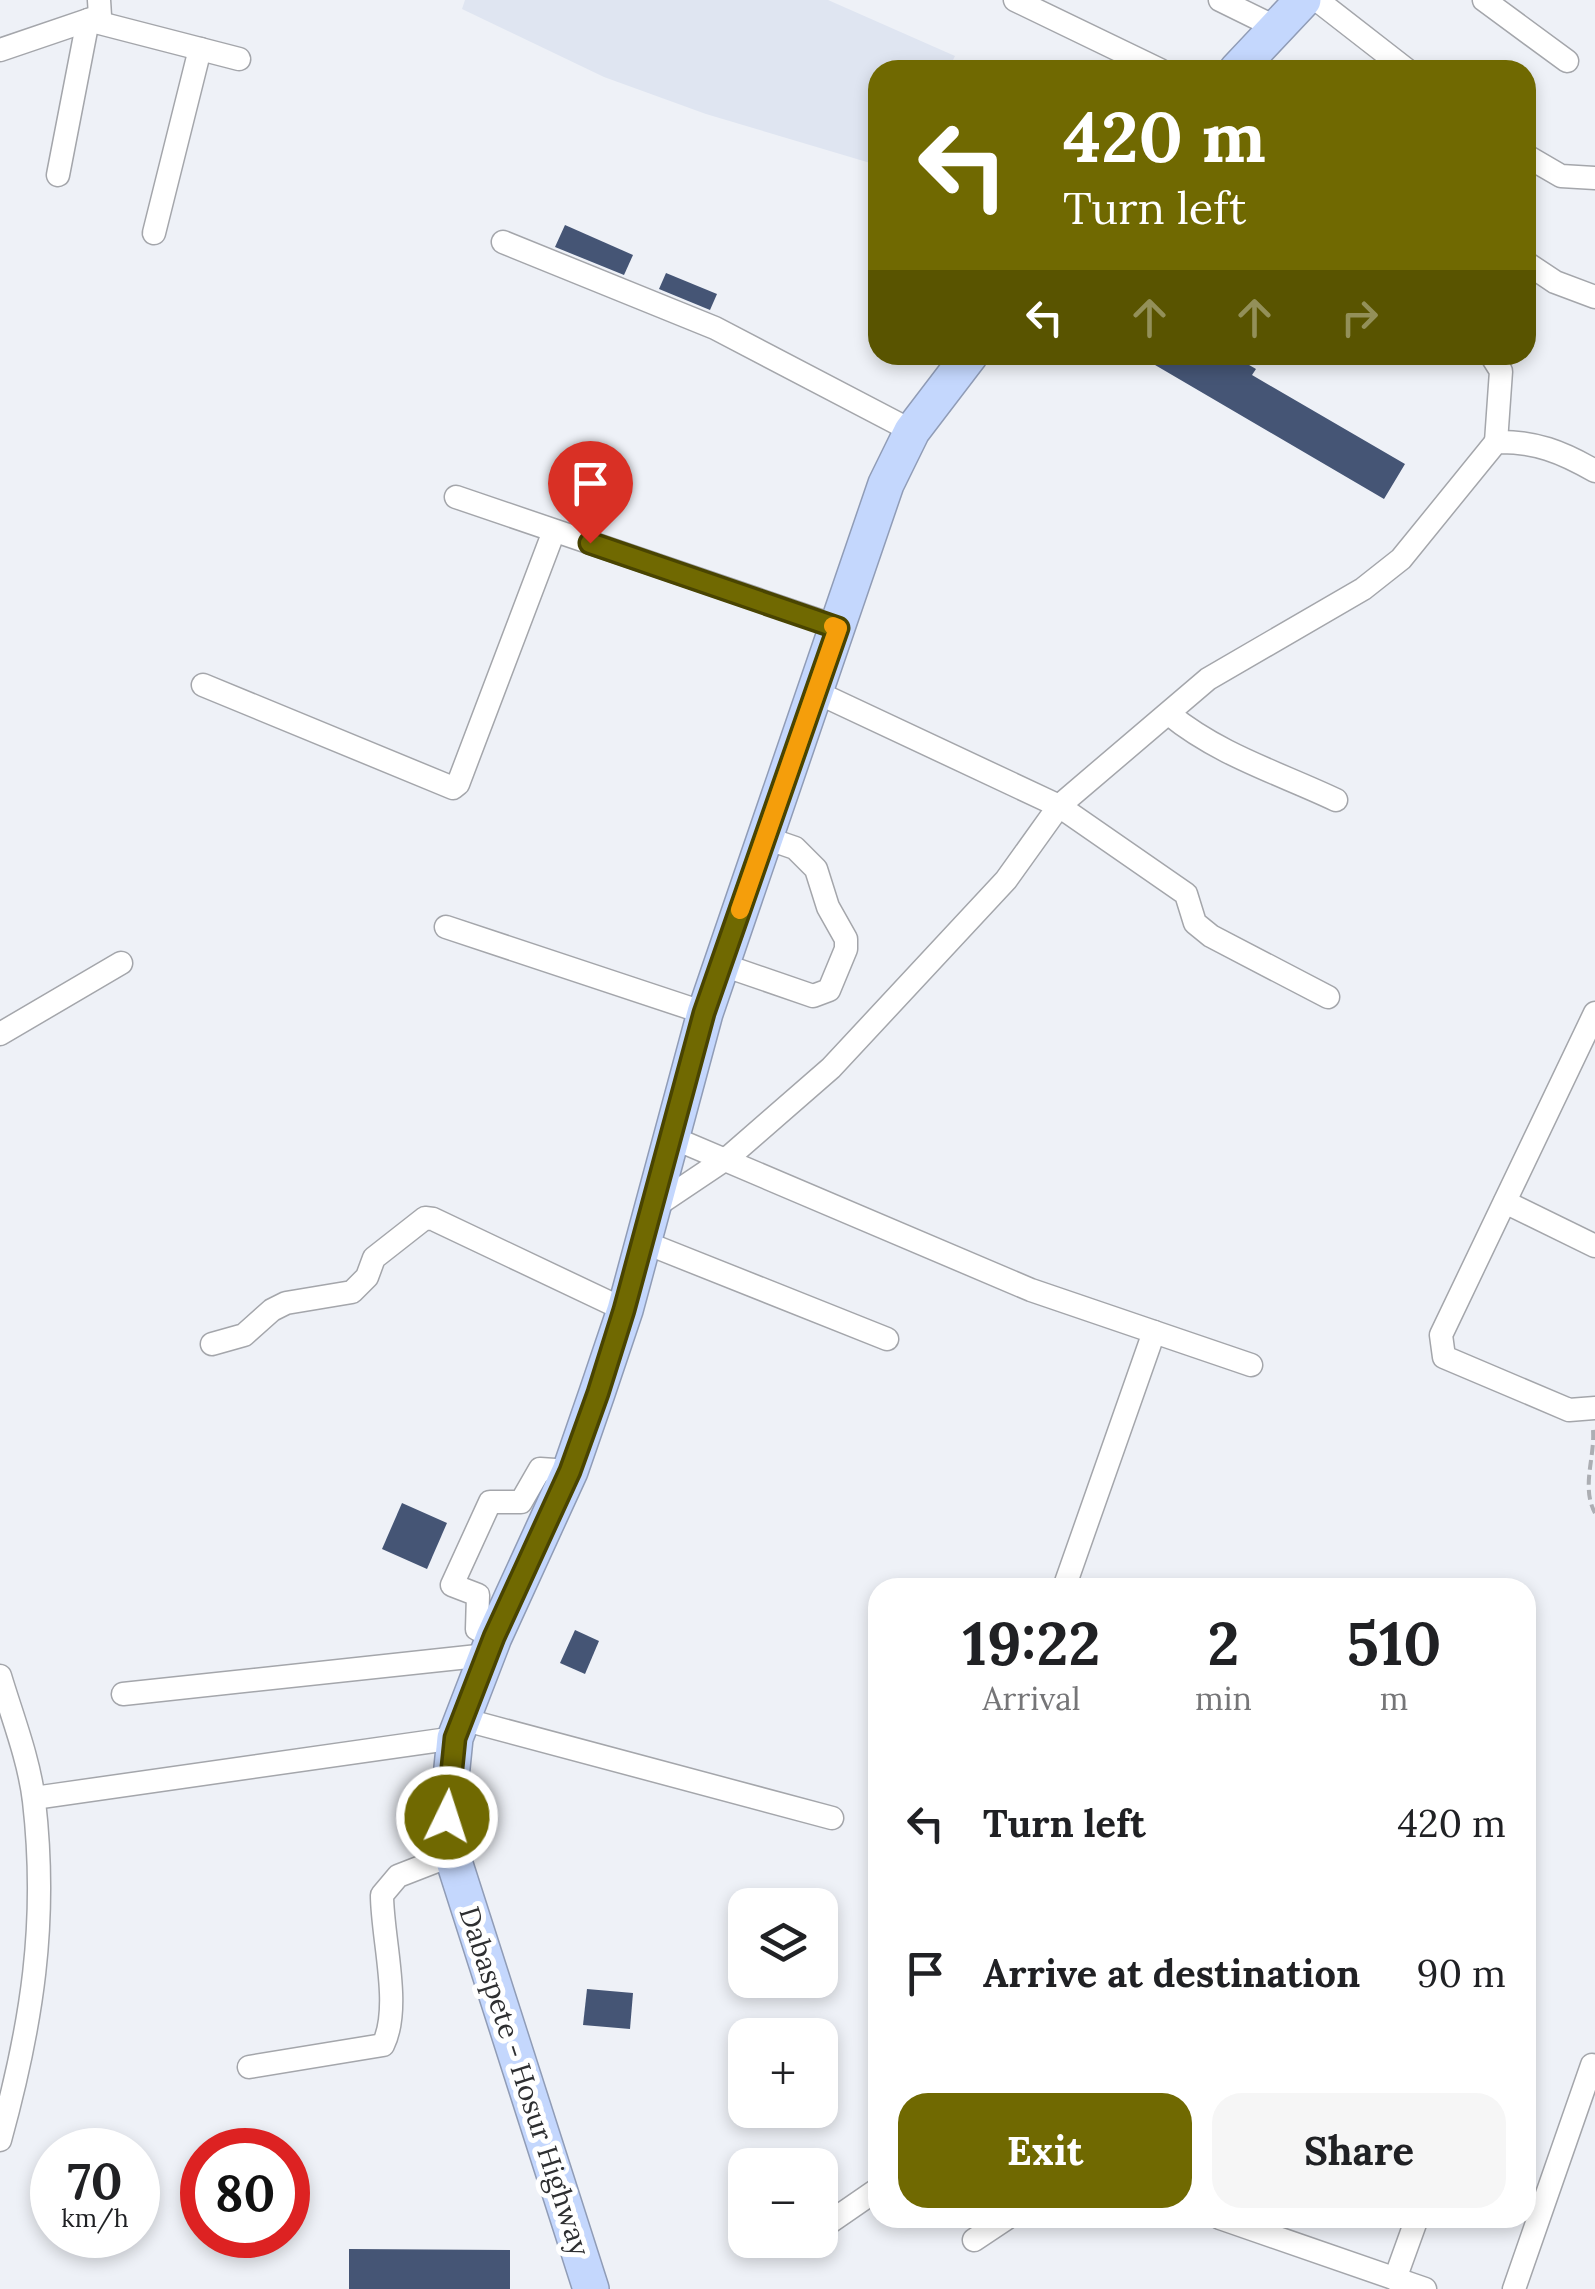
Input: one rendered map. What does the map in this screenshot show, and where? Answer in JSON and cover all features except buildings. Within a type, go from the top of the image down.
[{"type":"highway","points":[[1252,60],[1303,0]]},
{"type":"highway","name":"Dabaspete - Hosur Highway","points":[[591,2289],[452,1855],[447,1817],[458,1728],[570,1471],[624,1310],[704,1013],[886,484],[912,431],[962,365]]},
{"type":"street","points":[[1015,0],[1139,60]]},
{"type":"street","points":[[1220,0],[1277,28]]},
{"type":"street","points":[[1318,0],[1394,60]]},
{"type":"street","points":[[1484,0],[1567,61]]},
{"type":"street","points":[[58,175],[93,10]]},
{"type":"street","points":[[0,50],[93,10],[200,50],[239,59]]},
{"type":"street","points":[[154,232],[200,50]]},
{"type":"street","points":[[1536,162],[1560,176],[1595,178]]},
{"type":"street","points":[[503,242],[715,328],[912,431]]},
{"type":"street","points":[[1536,269],[1555,282],[1595,297]]},
{"type":"street","points":[[886,1339],[646,1225],[832,1068],[1006,880],[1059,806],[1208,680],[1363,589],[1401,559],[1496,442],[1501,371],[1497,365]]},
{"type":"street","points":[[1496,442],[1525,442],[1563,452],[1595,471]]},
{"type":"street","points":[[456,497],[838,628]]},
{"type":"street","points":[[203,684],[452,788],[458,784],[554,531]]},
{"type":"street","points":[[816,692],[1059,806],[1186,894],[1196,923],[1210,936],[1328,997]]},
{"type":"street","points":[[1169,714],[1194,735],[1232,756],[1336,800]]},
{"type":"street","points":[[720,964],[813,996],[823,995],[830,990],[846,949],[846,939],[828,906],[816,869],[796,848],[766,838]]},
{"type":"street","points":[[446,927],[704,1013]]},
{"type":"street","points":[[0,1034],[122,963]]},
{"type":"street","points":[[1593,1409],[1569,1410],[1444,1357],[1441,1336],[1595,1014]]},
{"type":"street","points":[[671,1137],[1031,1290],[1251,1365]]},
{"type":"street","points":[[1505,1202],[1595,1246]]},
{"type":"street","points":[[212,1344],[244,1335],[286,1303],[352,1292],[367,1277],[374,1258],[425,1218],[624,1310]]},
{"type":"street","points":[[1068,1578],[1154,1332]]},
{"type":"street","points":[[491,1646],[477,1629],[478,1595],[452,1585],[490,1502],[520,1502],[540,1469],[570,1471]]},
{"type":"street","points":[[124,1694],[491,1646]]},
{"type":"street","points":[[0,1676],[34,1798],[37,1966],[31,2016],[0,2140]]},
{"type":"street","points":[[34,1798],[458,1728],[832,1818]]},
{"type":"street","points":[[249,2067],[383,2045],[388,2036],[390,1994],[382,1895],[398,1876],[452,1855]]},
{"type":"street","points":[[1536,2226],[1592,2065]]},
{"type":"street","points":[[838,2216],[868,2195]]},
{"type":"street","points":[[974,2240],[993,2228]]},
{"type":"street","points":[[1287,2228],[1425,2289]]},
{"type":"street","points":[[1395,2278],[1413,2228]]},
{"type":"street","points":[[1514,2289],[1535,2228]]},
{"type":"path","points":[[1593,1409],[1594,1458],[1588,1489],[1595,1513]]},
{"type":"shaded area","points":[[465,0],[828,0],[955,56],[953,60],[868,60],[868,162],[706,114],[604,77],[462,9]]},
{"type":"slow traffic","points":[[740,910],[838,628],[833,626]]},
{"type":"route","points":[[447,1817],[455,1738],[494,1637],[570,1471],[598,1393],[704,1013],[838,628],[590,543]]}]
